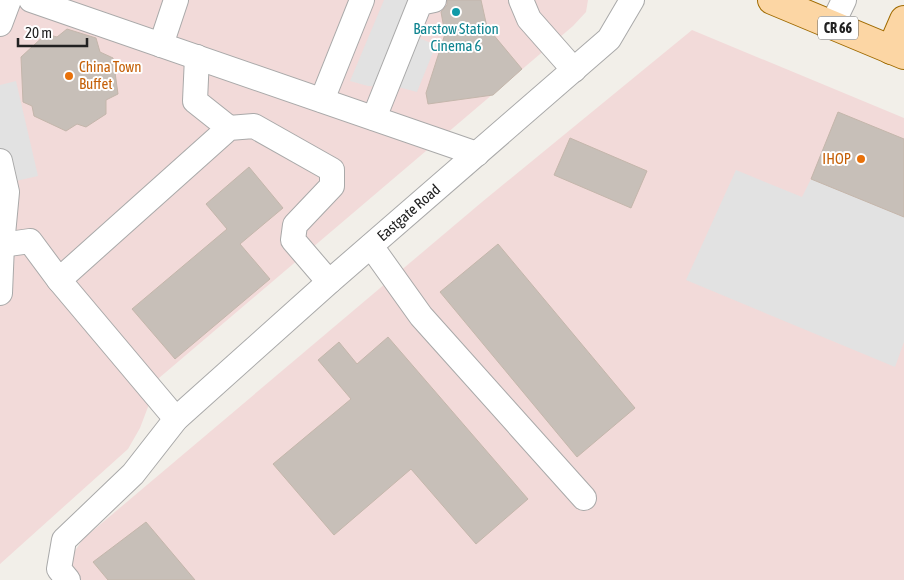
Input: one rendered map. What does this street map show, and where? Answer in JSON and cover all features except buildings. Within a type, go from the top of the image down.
[{"type":"main road","name":"CR 66","points":[[772,0],[897,52]]},
{"type":"main road","points":[[897,52],[904,20]]},
{"type":"street","points":[[0,24],[9,0]]},
{"type":"street","points":[[31,0],[477,154]]},
{"type":"street","points":[[161,45],[176,0]]},
{"type":"street","points":[[322,100],[362,0]]},
{"type":"street","points":[[374,118],[420,3],[434,0]]},
{"type":"street","points":[[521,0],[529,19],[574,70]]},
{"type":"street","name":"Eastgate Road","points":[[68,580],[59,569],[64,540],[133,474],[176,419],[329,282],[609,39],[632,0]]},
{"type":"street","points":[[832,25],[844,0]]},
{"type":"street","points":[[197,57],[195,101],[229,128]]},
{"type":"street","points":[[59,280],[229,128],[254,126],[332,170],[332,186],[295,225],[292,240],[329,282]]},
{"type":"street","points":[[0,161],[7,192],[0,293]]},
{"type":"street","points":[[2,244],[30,241],[59,280],[176,419]]},
{"type":"street","points":[[371,246],[421,316],[584,498]]},
{"type":"shaded area","points":[[0,0],[588,0],[586,12],[573,26],[159,378],[140,428],[128,449],[0,564]]},
{"type":"shaded area","points":[[384,0],[412,0],[419,38],[436,45],[417,92],[398,87],[368,86],[350,81]]},
{"type":"shaded area","points":[[692,30],[904,118],[904,580],[55,580],[83,539],[482,202]]},
{"type":"shaded area","points":[[16,81],[38,176],[7,183],[0,150],[0,85]]},
{"type":"shaded area","points":[[736,170],[802,197],[811,179],[904,217],[904,342],[895,367],[686,280]]},
{"type":"place","name":"Barstow Station Cinema 6","points":[[456,12]]},
{"type":"place","name":"China Town Buffet","points":[[69,76]]},
{"type":"place","name":"IHOP","points":[[861,159]]}]
